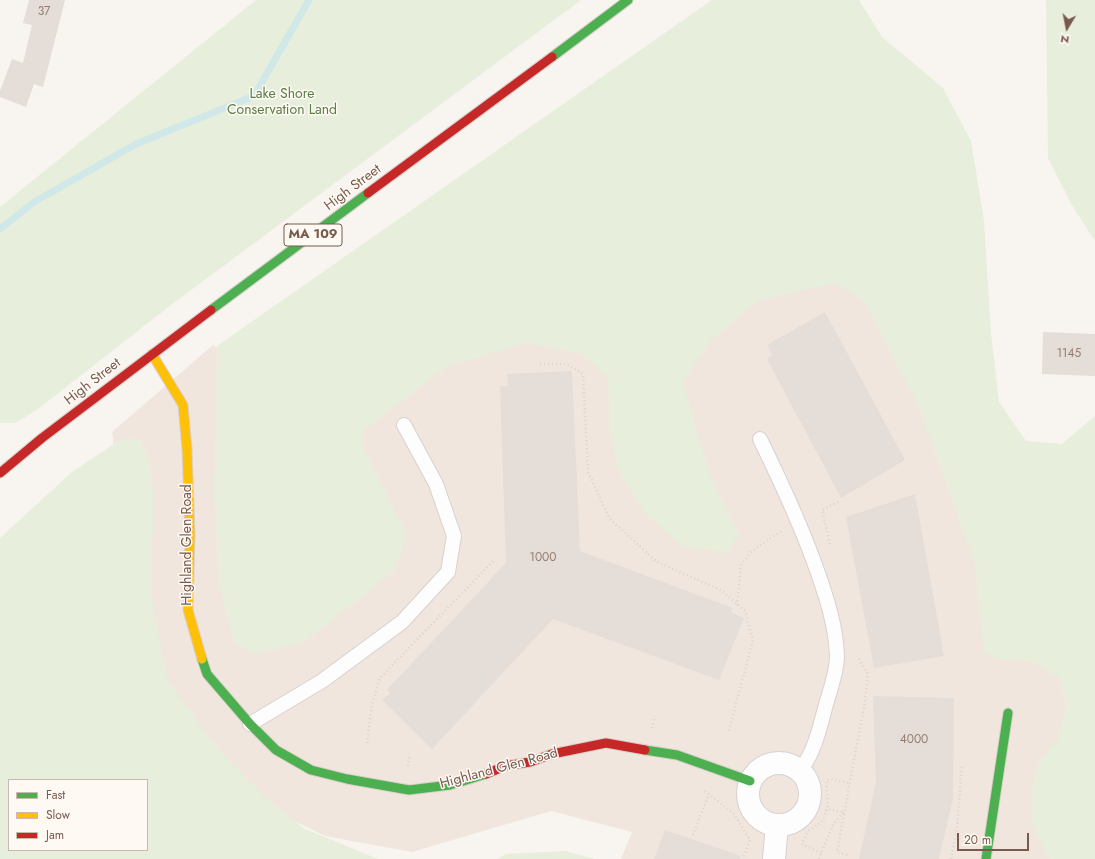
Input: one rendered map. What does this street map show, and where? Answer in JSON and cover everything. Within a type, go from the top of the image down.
[{"type":"street","name":"High Street","points":[[0,473],[42,438],[152,354],[628,0]]},
{"type":"street","name":"Highland Glen Road","points":[[152,354],[183,405],[188,449],[190,535],[188,610],[207,674],[250,724],[276,750],[311,770],[347,779],[409,790],[450,785],[485,775],[505,766],[530,762],[552,754],[606,743],[677,755],[750,781]]},
{"type":"street","points":[[986,859],[1008,713]]},
{"type":"street","points":[[778,762],[790,764],[800,771],[807,779],[810,790],[810,801],[805,811],[798,819],[788,824],[777,824],[767,822],[752,810],[748,796],[750,781],[757,771],[767,765],[778,762]]},
{"type":"street","points":[[774,859],[777,824]]},
{"type":"lane","points":[[250,724],[322,681],[402,622],[448,572],[454,536],[436,484],[404,425]]},
{"type":"lane","points":[[760,439],[784,488],[810,550],[832,615],[837,657],[833,677],[810,758],[800,771]]},
{"type":"path","points":[[540,364],[566,364],[583,374],[588,472],[610,519],[657,562],[721,590],[744,611],[753,640],[728,733]]},
{"type":"path","points":[[737,605],[741,565],[752,551],[785,529]]},
{"type":"path","points":[[366,743],[372,704],[380,678],[495,560]]},
{"type":"path","points":[[951,859],[956,828],[962,765]]},
{"type":"path","points":[[821,853],[802,844],[808,831],[823,821],[827,809],[828,790],[826,781],[831,779],[849,783]]},
{"type":"path","points":[[704,790],[734,814],[750,840],[743,859]]},
{"type":"path","points":[[693,835],[709,794]]},
{"type":"path","points":[[819,859],[833,825],[844,812],[827,809]]},
{"type":"shaded area","points":[[844,252],[1063,643],[1095,859],[621,859],[632,832],[551,811],[412,852],[325,836],[232,791],[149,716],[112,432],[213,345],[242,372]]},
{"type":"green space","name":"Lake Shore Conservation Land","points":[[256,0],[581,0],[171,305],[38,409],[15,423],[0,423],[0,207]]},
{"type":"green space","points":[[712,0],[859,0],[882,37],[943,88],[971,141],[984,221],[991,333],[999,402],[1026,441],[1062,444],[1095,416],[1095,859],[1050,859],[1032,827],[1031,792],[1039,763],[1058,738],[1066,705],[1059,678],[1034,662],[998,659],[984,652],[975,565],[920,410],[864,301],[835,283],[760,300],[711,340],[683,382],[708,470],[739,536],[726,552],[682,546],[644,513],[617,466],[610,431],[608,378],[580,353],[526,343],[448,366],[363,431],[364,447],[407,536],[394,571],[306,641],[254,655],[234,642],[219,586],[214,492],[217,346]]},
{"type":"green space","points":[[1046,0],[1095,0],[1095,241],[1073,207],[1048,158]]},
{"type":"green space","points":[[140,438],[149,463],[153,487],[152,601],[168,681],[217,748],[269,801],[305,829],[378,859],[0,859],[0,538],[72,472],[120,440]]},
{"type":"green space","points":[[565,851],[595,859],[498,859],[506,854]]},
{"type":"building","points":[[29,0],[65,0],[43,87],[34,84],[26,107],[0,97],[0,91],[12,59],[23,63],[32,25],[23,23]]},
{"type":"building","points":[[825,312],[905,460],[841,498],[767,359],[772,355],[767,345]]},
{"type":"building","points":[[1043,332],[1095,334],[1095,376],[1042,374]]},
{"type":"building","points":[[572,371],[580,551],[733,608],[731,612],[744,618],[719,680],[553,619],[432,749],[382,700],[391,693],[387,690],[506,563],[500,386],[508,386],[507,374]]},
{"type":"building","points":[[915,494],[944,656],[874,668],[846,517]]},
{"type":"building","points":[[873,696],[954,698],[953,798],[939,859],[859,859],[876,782]]},
{"type":"building","points":[[665,830],[741,856],[740,859],[654,859]]},
{"type":"waterway","points":[[0,229],[34,202],[136,144],[254,96],[309,0]]},
{"type":"traffic: fast","points":[[552,57],[628,0]]},
{"type":"traffic: fast","points":[[211,310],[368,193]]},
{"type":"traffic: fast","points":[[202,659],[207,674],[250,724],[276,750],[311,770],[347,779],[409,790],[450,785],[486,774]]},
{"type":"traffic: fast","points":[[986,859],[1008,713]]},
{"type":"traffic: fast","points":[[645,750],[677,755],[750,781]]},
{"type":"traffic: slow","points":[[152,354],[183,405],[187,449],[190,535],[188,610],[202,659]]},
{"type":"traffic: jam","points":[[368,193],[552,57]]},
{"type":"traffic: jam","points":[[0,473],[42,438],[211,310]]},
{"type":"traffic: jam","points":[[486,774],[505,766],[530,762],[552,754],[606,743],[645,750]]}]
